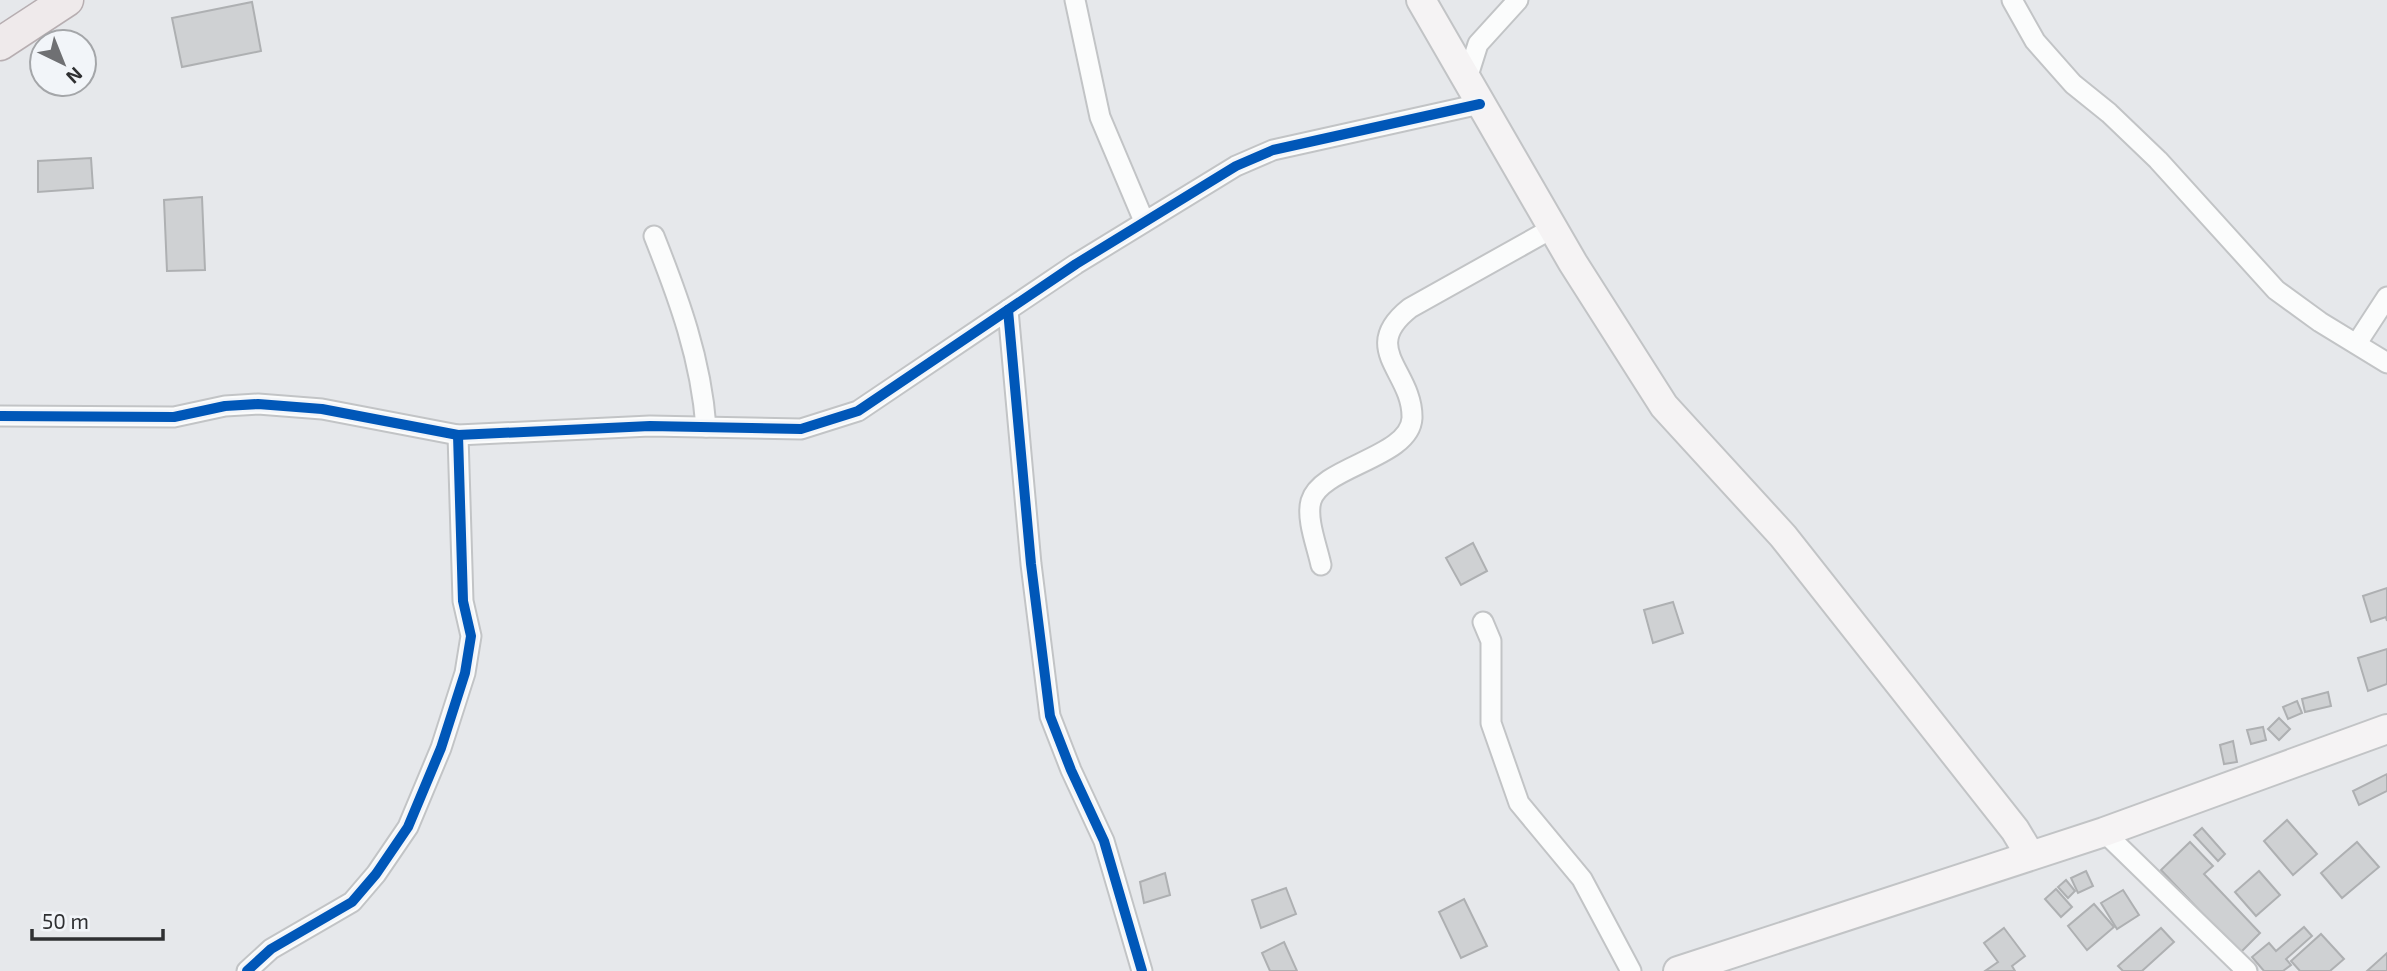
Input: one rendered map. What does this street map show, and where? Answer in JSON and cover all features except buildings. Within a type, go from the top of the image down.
[{"type":"main road","points":[[0,44],[67,0]]},
{"type":"main road","points":[[1421,0],[1553,228],[1664,406],[1783,536],[2015,830],[2030,855]]},
{"type":"main road","points":[[1678,971],[2104,832],[2387,729]]},
{"type":"street","points":[[1074,0],[1100,117],[1144,221]]},
{"type":"street","points":[[0,416],[174,417],[225,406],[258,404],[322,409],[458,435],[650,426],[801,429],[841,419],[859,411],[1144,221],[1236,166],[1273,150],[1473,93],[1478,44],[1518,0]]},
{"type":"street","points":[[2012,0],[2035,41],[2073,84],[2109,113],[2158,160],[2276,290],[2320,322],[2387,363]]},
{"type":"street","points":[[1321,565],[1311,500],[1322,486],[1392,445],[1408,432],[1412,419],[1410,406],[1388,346],[1387,332],[1396,319],[1410,308],[1553,228]]},
{"type":"street","points":[[654,236],[694,345],[703,383],[706,427]]},
{"type":"street","points":[[2357,343],[2387,297]]},
{"type":"street","points":[[1008,310],[1031,564],[1050,716],[1070,771],[1104,841],[1142,971]]},
{"type":"street","points":[[247,971],[271,949],[352,902],[376,874],[408,827],[441,748],[465,673],[471,636],[463,601],[458,435]]},
{"type":"street","points":[[1483,622],[1491,641],[1491,723],[1519,803],[1582,879],[1631,971]]},
{"type":"street","points":[[2104,832],[2247,971]]},
{"type":"cycle path","points":[[0,416],[174,417],[225,406],[258,404],[322,409],[458,435],[650,426],[801,429],[858,411],[1076,264],[1236,166],[1273,150],[1480,104]]},
{"type":"cycle path","points":[[1008,310],[1031,564],[1050,716],[1071,770],[1104,841],[1142,971]]},
{"type":"cycle path","points":[[247,971],[271,949],[352,902],[376,874],[408,827],[441,748],[465,673],[471,636],[463,601],[458,435]]}]
